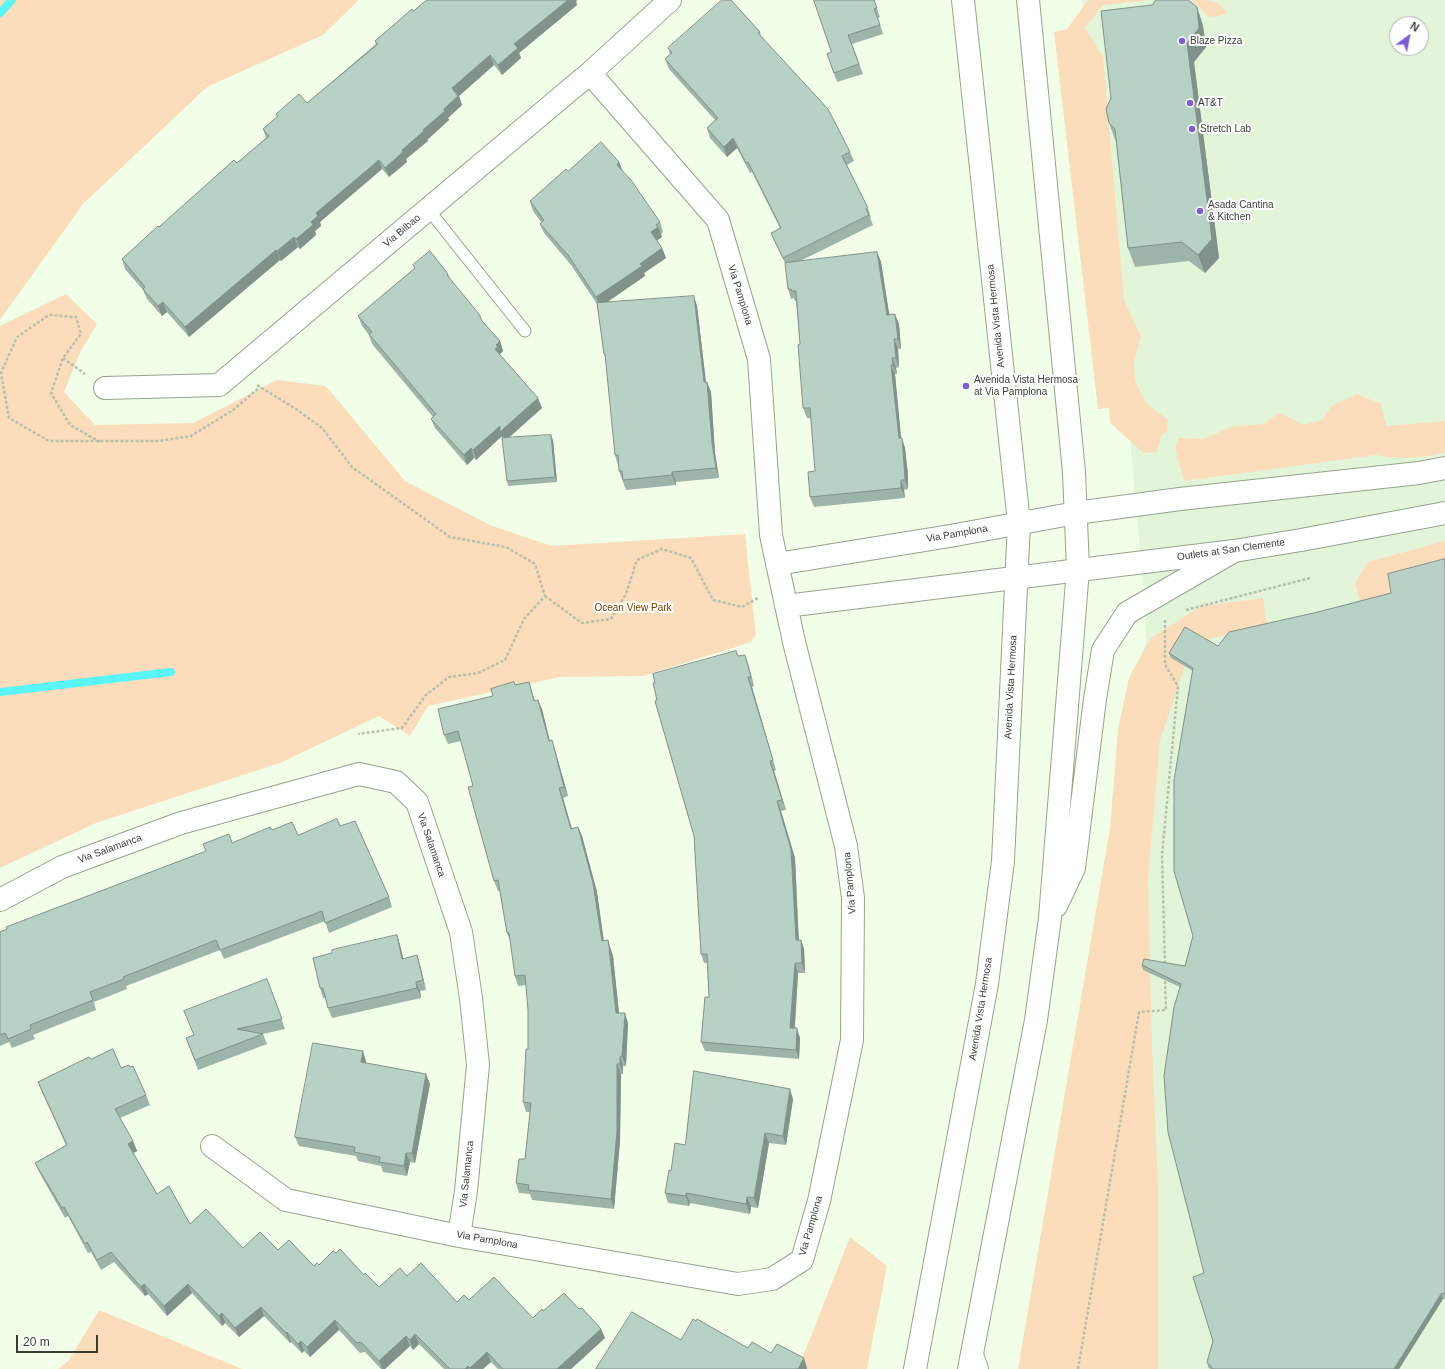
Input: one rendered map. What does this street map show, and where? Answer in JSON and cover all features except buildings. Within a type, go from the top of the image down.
[{"type":"street","name":"Via Bilbao","points":[[105,388],[219,385],[590,73],[670,0]]},
{"type":"street","name":"Avenida Vista Hermosa","points":[[915,1369],[987,984],[1003,861],[1018,523],[963,0]]},
{"type":"street","points":[[973,1364],[1036,1020],[1050,918],[1078,569],[1074,472],[1028,0]]},
{"type":"street","name":"Via Pamplona","points":[[212,1146],[286,1200],[459,1236],[738,1284],[772,1279],[802,1260],[819,1201],[852,1040],[853,898],[846,846],[786,606],[771,535],[759,358],[718,220],[590,73]]},
{"type":"street","points":[[1018,523],[1076,513],[1180,499],[1419,473],[1445,468]]},
{"type":"street","name":"Outlets at San Clemente","points":[[1016,578],[1078,569],[1234,551],[1445,513]]},
{"type":"street","name":"Via Pamplona","points":[[777,564],[1018,523]]},
{"type":"street","points":[[1050,918],[1074,868],[1095,698],[1103,650],[1127,613],[1234,551]]},
{"type":"street","points":[[786,606],[1016,578]]},
{"type":"street","name":"Via Salamanca","points":[[0,900],[62,867],[181,823],[359,774],[396,782],[417,802],[461,932],[471,998],[478,1066],[466,1191],[459,1236]]},
{"type":"lane","points":[[428,209],[525,331]]},
{"type":"path","points":[[236,371],[296,409],[322,428],[352,467],[450,537],[506,547],[535,564],[545,596],[582,623],[610,619],[626,594],[637,560],[662,549],[692,558],[713,600],[742,607],[782,585]]},
{"type":"path","points":[[1180,611],[1310,578]]},
{"type":"path","points":[[358,734],[402,728],[426,695],[449,677],[478,673],[505,660],[524,619],[545,596]]},
{"type":"path","points":[[1078,1369],[1139,1012],[1166,1010],[1162,855],[1178,686],[1165,666],[1165,615]]},
{"type":"shaded area","points":[[1082,0],[1445,0],[1445,1369],[1155,1369],[1129,678],[1146,644],[1146,615],[1127,406]]},
{"type":"green space","points":[[0,0],[359,0],[323,35],[207,87],[83,204],[0,320]]},
{"type":"green space","points":[[1088,0],[1150,0],[1103,5],[1085,28],[1103,57],[1124,300],[1141,337],[1134,361],[1135,381],[1146,403],[1168,420],[1167,431],[1161,436],[1157,452],[1144,453],[1110,423],[1109,408],[1098,409],[1054,32],[1067,29]]},
{"type":"green space","points":[[1191,0],[1204,0],[1218,3],[1228,14],[1210,17]]},
{"type":"green space","name":"Ocean View Park","points":[[66,294],[97,324],[80,353],[64,392],[95,425],[193,423],[277,380],[326,386],[405,481],[490,525],[551,546],[745,534],[756,635],[751,642],[644,676],[560,677],[428,706],[410,736],[379,716],[280,763],[96,823],[0,868],[0,326]]},
{"type":"green space","points":[[1357,394],[1381,404],[1386,426],[1445,421],[1445,453],[1410,458],[1394,458],[1376,455],[1184,481],[1175,448],[1179,438],[1204,439],[1231,427],[1263,424],[1280,413],[1303,425],[1323,420],[1331,406]]},
{"type":"green space","points":[[1445,541],[1445,565],[1393,598],[1361,606],[1355,583],[1368,562]]},
{"type":"green space","points":[[1263,598],[1267,624],[1202,641],[1185,666],[1160,740],[1148,879],[1152,1046],[1158,1187],[1158,1369],[1018,1369],[1110,828],[1118,729],[1129,678],[1151,638],[1202,606]]},
{"type":"green space","points":[[850,1237],[887,1266],[867,1369],[798,1369]]},
{"type":"green space","points":[[99,1310],[242,1369],[58,1369],[69,1360]]},
{"type":"waterway","points":[[0,13],[12,0]]},
{"type":"waterway","points":[[0,692],[171,672]]},
{"type":"place","name":"Blaze Pizza","points":[[1182,41]]},
{"type":"place","name":"AT&T","points":[[1190,103]]},
{"type":"place","name":"Stretch Lab","points":[[1192,129]]},
{"type":"place","name":"Asada Cantina & Kitchen","points":[[1200,211]]},
{"type":"place","name":"Avenida Vista Hermosa at Via Pamplona","points":[[966,386]]}]
